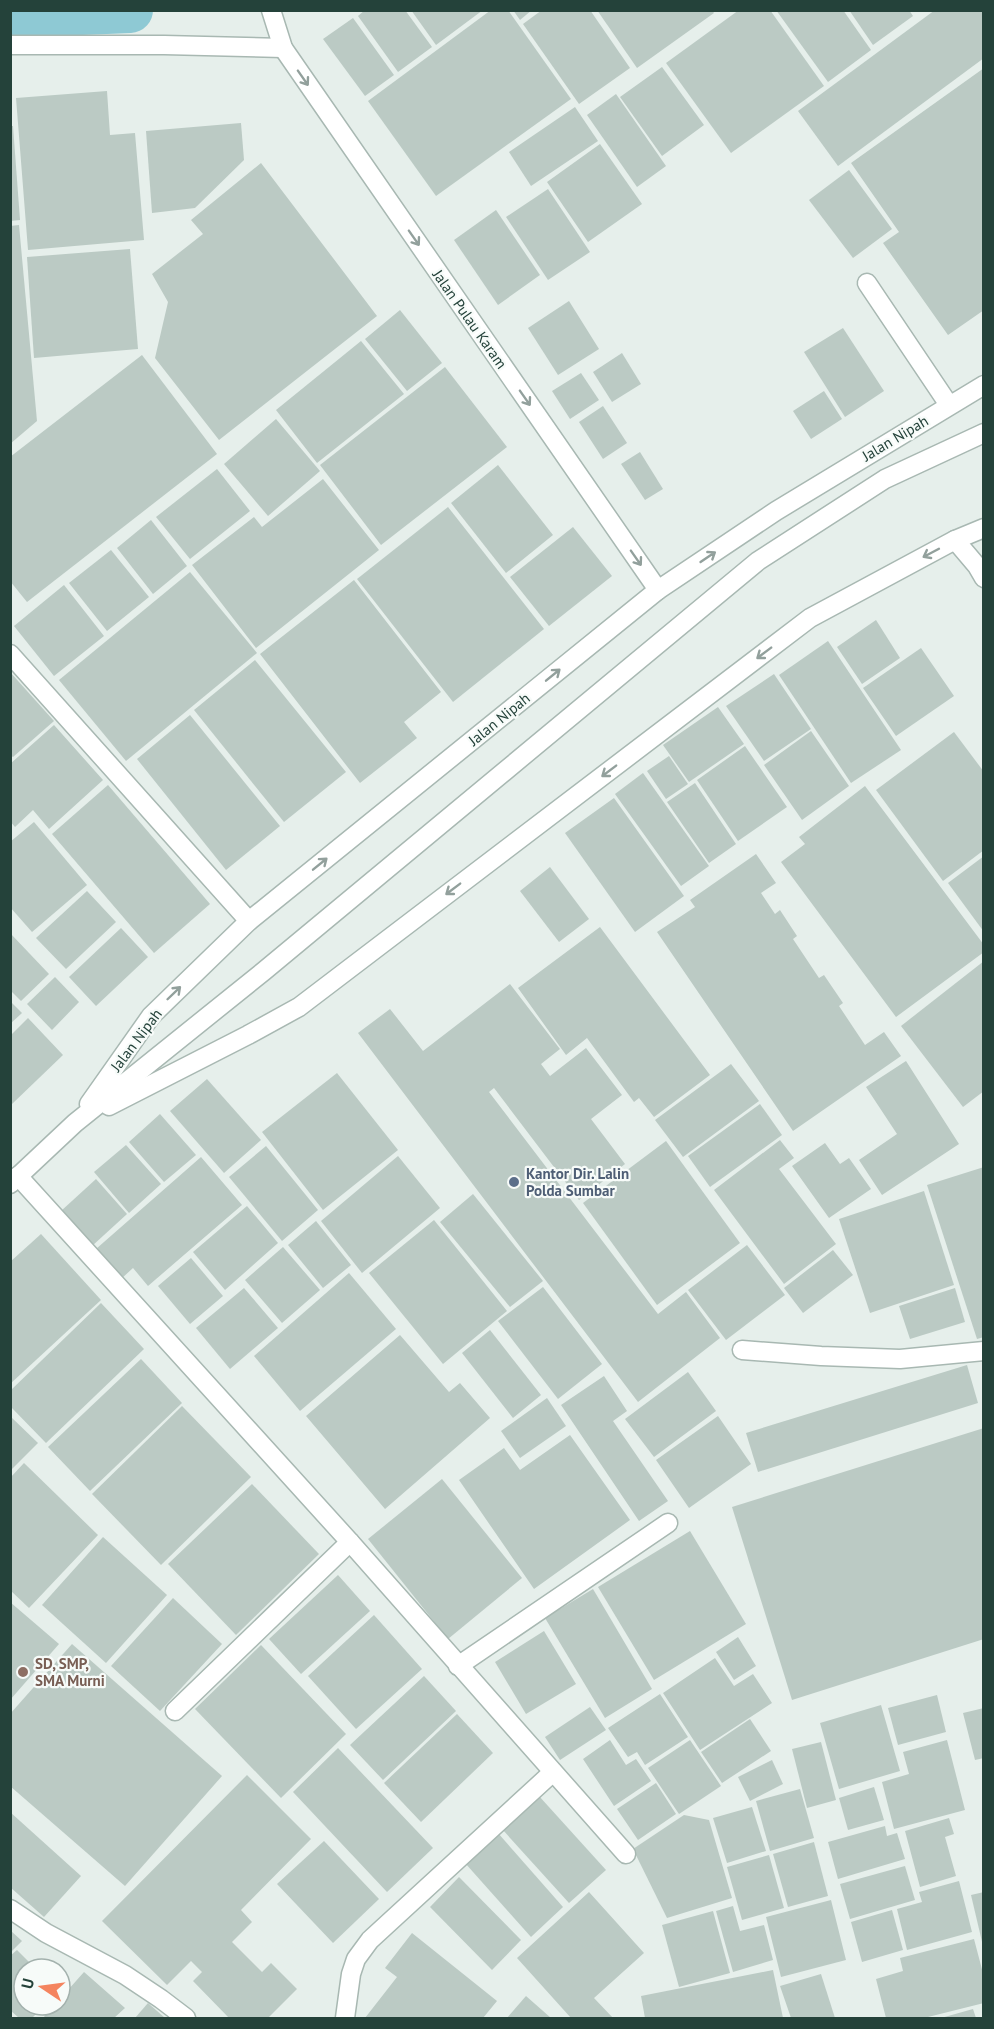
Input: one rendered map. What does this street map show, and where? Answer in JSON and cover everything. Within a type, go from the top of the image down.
[{"type":"street","name":"Jalan Pulau Karam","points":[[271,10],[283,48],[658,590]]},
{"type":"street","points":[[10,45],[283,48]]},
{"type":"street","points":[[867,283],[950,405]]},
{"type":"street","name":"Jalan Nipah","points":[[75,1123],[151,1016],[249,921],[658,590],[776,512],[984,385]]},
{"type":"street","name":"Jalan Nipah","points":[[14,1180],[75,1123],[264,971],[758,561],[885,479],[984,433]]},
{"type":"street","name":"Jalan Nipah","points":[[75,1123],[299,1007],[810,618],[956,540],[984,528]]},
{"type":"street","points":[[956,540],[984,578]]},
{"type":"street","points":[[10,654],[249,921]]},
{"type":"street","points":[[14,1180],[350,1542],[626,1854]]},
{"type":"street","points":[[742,1350],[900,1359],[984,1351]]},
{"type":"street","points":[[458,1666],[668,1523]]},
{"type":"street","points":[[175,1711],[350,1542]]},
{"type":"street","points":[[345,2019],[351,1974],[356,1959],[370,1940],[553,1772]]},
{"type":"street","points":[[10,1909],[46,1933],[124,1975],[186,2019]]},
{"type":"building","points":[[365,10],[405,10],[432,47],[398,72],[358,16]]},
{"type":"building","points":[[411,10],[483,10],[436,45]]},
{"type":"building","points":[[491,10],[508,10],[571,99],[436,196],[368,101]]},
{"type":"building","points":[[513,10],[532,10],[520,20]]},
{"type":"building","points":[[542,10],[590,10],[630,68],[579,104],[523,24]]},
{"type":"building","points":[[597,10],[712,10],[714,13],[637,68]]},
{"type":"building","points":[[739,10],[770,10],[824,86],[731,153],[666,63]]},
{"type":"building","points":[[776,10],[843,10],[871,50],[828,82]]},
{"type":"building","points":[[849,10],[909,10],[913,16],[873,45]]},
{"type":"building","points":[[935,10],[984,10],[984,58],[838,166],[798,111]]},
{"type":"building","points":[[353,18],[394,75],[365,96],[323,39]]},
{"type":"building","points":[[662,67],[704,125],[662,156],[620,97]]},
{"type":"building","points":[[984,68],[984,310],[948,335],[883,243],[899,232],[851,163]]},
{"type":"building","points":[[107,91],[110,135],[135,133],[144,240],[28,250],[16,98]]},
{"type":"building","points":[[616,94],[666,166],[637,187],[587,115]]},
{"type":"building","points":[[575,107],[598,141],[531,186],[509,152]]},
{"type":"building","points":[[241,123],[244,160],[195,208],[152,213],[146,131]]},
{"type":"building","points":[[10,126],[13,126],[20,220],[10,221]]},
{"type":"building","points":[[600,144],[642,204],[588,242],[547,182]]},
{"type":"building","points":[[261,163],[377,316],[219,440],[155,358],[168,302],[152,274],[203,234],[191,220]]},
{"type":"building","points":[[849,170],[892,229],[853,258],[809,200]]},
{"type":"building","points":[[548,189],[590,252],[548,280],[506,217]]},
{"type":"building","points":[[496,210],[540,275],[498,305],[454,240]]},
{"type":"building","points":[[19,225],[37,421],[10,444],[10,226]]},
{"type":"building","points":[[130,249],[138,349],[34,358],[27,257]]},
{"type":"building","points":[[569,301],[599,349],[558,375],[528,328]]},
{"type":"building","points":[[400,310],[442,363],[407,391],[365,339]]},
{"type":"building","points":[[843,328],[884,391],[845,417],[804,352]]},
{"type":"building","points":[[361,341],[404,394],[317,463],[276,410]]},
{"type":"building","points":[[622,353],[641,384],[612,402],[593,372]]},
{"type":"building","points":[[142,355],[217,454],[27,602],[10,581],[10,457]]},
{"type":"building","points":[[445,367],[507,447],[381,545],[320,465]]},
{"type":"building","points":[[581,373],[599,400],[570,419],[552,391]]},
{"type":"building","points":[[824,391],[842,419],[811,439],[793,411]]},
{"type":"building","points":[[603,406],[627,443],[603,459],[579,422]]},
{"type":"building","points":[[276,419],[320,471],[268,516],[224,464]]},
{"type":"building","points":[[640,452],[663,489],[645,500],[621,464]]},
{"type":"building","points":[[498,465],[553,535],[506,573],[451,503]]},
{"type":"building","points":[[217,469],[250,511],[190,559],[156,517]]},
{"type":"building","points":[[323,479],[379,550],[256,648],[192,565],[254,517],[262,527]]},
{"type":"building","points":[[448,507],[544,629],[453,702],[357,579]]},
{"type":"building","points":[[151,520],[187,566],[153,594],[117,548]]},
{"type":"building","points":[[573,527],[612,576],[549,626],[510,577]]},
{"type":"building","points":[[111,550],[149,597],[107,631],[69,583]]},
{"type":"building","points":[[190,572],[257,653],[126,761],[59,680]]},
{"type":"building","points":[[354,580],[441,692],[404,722],[417,738],[360,783],[260,654]]},
{"type":"building","points":[[64,585],[104,636],[54,676],[14,626]]},
{"type":"building","points":[[876,620],[900,658],[862,684],[837,647]]},
{"type":"building","points":[[828,641],[901,750],[851,783],[779,675]]},
{"type":"building","points":[[921,648],[954,696],[896,736],[863,688]]},
{"type":"building","points":[[255,660],[346,772],[284,822],[194,710]]},
{"type":"building","points":[[10,672],[54,721],[13,757],[10,755]]},
{"type":"building","points":[[774,674],[811,729],[764,761],[726,706]]},
{"type":"building","points":[[718,707],[744,744],[689,782],[663,745]]},
{"type":"building","points":[[190,715],[280,826],[226,870],[137,759]]},
{"type":"building","points":[[54,725],[103,780],[49,829],[33,810],[15,827],[10,821],[10,764]]},
{"type":"building","points":[[811,731],[849,786],[802,820],[764,765]]},
{"type":"building","points":[[954,732],[984,772],[984,850],[943,881],[876,790]]},
{"type":"building","points":[[745,746],[787,807],[738,841],[697,780]]},
{"type":"building","points":[[669,756],[688,784],[666,799],[647,771]]},
{"type":"building","points":[[643,773],[709,866],[681,886],[615,794]]},
{"type":"building","points":[[695,783],[736,844],[709,863],[667,802]]},
{"type":"building","points":[[108,785],[210,904],[154,953],[52,834]]},
{"type":"building","points":[[865,786],[984,945],[984,952],[896,1017],[781,862],[805,844],[799,837]]},
{"type":"building","points":[[614,798],[684,896],[635,932],[565,833]]},
{"type":"building","points":[[34,822],[87,885],[32,932],[10,907],[10,842]]},
{"type":"building","points":[[756,854],[776,883],[761,893],[775,914],[780,910],[797,936],[793,939],[819,978],[824,975],[843,1003],[839,1006],[865,1045],[884,1032],[901,1056],[793,1131],[657,932],[695,907],[690,900]]},
{"type":"building","points":[[984,856],[984,932],[948,883]]},
{"type":"building","points":[[550,867],[589,919],[559,942],[520,891]]},
{"type":"building","points":[[87,891],[116,922],[66,969],[36,938]]},
{"type":"building","points":[[600,927],[710,1075],[654,1117],[639,1098],[634,1102],[587,1038],[566,1055],[518,988]]},
{"type":"building","points":[[121,928],[148,957],[96,1006],[69,977]]},
{"type":"building","points":[[10,933],[49,974],[21,1001],[10,990]]},
{"type":"building","points":[[984,961],[984,1091],[963,1107],[901,1026]]},
{"type":"building","points":[[55,977],[79,1002],[52,1030],[27,1004]]},
{"type":"building","name":"Kantor Dir. Lalin Polda Sumbar","points":[[510,984],[560,1049],[541,1064],[550,1076],[586,1048],[622,1095],[591,1119],[625,1164],[579,1200],[494,1088],[489,1092],[658,1314],[686,1292],[720,1338],[638,1402],[358,1033],[390,1009],[423,1051]]},
{"type":"building","points":[[10,1001],[22,1013],[10,1024]]},
{"type":"building","points":[[28,1018],[63,1055],[12,1104],[10,1102],[10,1036]]},
{"type":"building","points":[[906,1061],[959,1144],[882,1195],[859,1160],[897,1134],[866,1087]]},
{"type":"building","points":[[731,1064],[759,1101],[683,1157],[655,1120]]},
{"type":"building","points":[[337,1073],[398,1150],[323,1210],[262,1132]]},
{"type":"building","points":[[207,1079],[261,1140],[224,1173],[170,1111]]},
{"type":"building","points":[[760,1104],[782,1135],[710,1187],[688,1156]]},
{"type":"building","points":[[160,1114],[196,1155],[164,1182],[129,1142]]},
{"type":"building","points":[[780,1140],[794,1158],[779,1169],[836,1244],[784,1284],[714,1190]]},
{"type":"building","name":"Kantor Dir. Lalin Polda Sumbar","points":[[666,1141],[740,1243],[657,1305],[583,1203]]},
{"type":"building","points":[[825,1143],[840,1164],[849,1158],[871,1189],[829,1218],[792,1166]]},
{"type":"building","points":[[126,1145],[161,1184],[129,1213],[94,1172]]},
{"type":"building","points":[[266,1146],[318,1210],[282,1241],[229,1177]]},
{"type":"building","points":[[398,1156],[440,1208],[362,1273],[321,1221]]},
{"type":"building","points":[[201,1157],[242,1205],[148,1286],[133,1268],[121,1279],[96,1249]]},
{"type":"building","points":[[984,1167],[984,1337],[977,1339],[927,1185]]},
{"type":"building","points":[[96,1179],[127,1214],[92,1246],[61,1211]]},
{"type":"building","points":[[924,1191],[954,1285],[870,1313],[839,1219]]},
{"type":"building","points":[[473,1194],[543,1281],[510,1307],[440,1222]]},
{"type":"building","points":[[247,1206],[278,1243],[225,1290],[193,1252]]},
{"type":"building","points":[[434,1220],[507,1311],[443,1364],[369,1273]]},
{"type":"building","points":[[316,1221],[351,1265],[323,1288],[288,1245]]},
{"type":"building","points":[[41,1234],[101,1300],[10,1384],[10,1262]]},
{"type":"building","points":[[747,1245],[785,1295],[726,1340],[688,1290]]},
{"type":"building","points":[[283,1247],[320,1290],[282,1323],[245,1280]]},
{"type":"building","points":[[833,1250],[853,1275],[803,1313],[784,1288]]},
{"type":"building","points":[[191,1258],[223,1296],[190,1324],[158,1286]]},
{"type":"building","points":[[349,1273],[396,1329],[300,1411],[254,1356]]},
{"type":"building","points":[[543,1287],[602,1364],[558,1399],[498,1321]]},
{"type":"building","points":[[244,1288],[278,1328],[230,1369],[196,1328]]},
{"type":"building","points":[[955,1288],[965,1322],[910,1339],[899,1306]]},
{"type":"building","points":[[101,1303],[144,1349],[46,1443],[10,1406],[10,1391]]},
{"type":"building","points":[[490,1330],[541,1395],[513,1418],[462,1353]]},
{"type":"building","points":[[400,1335],[449,1392],[460,1383],[490,1418],[385,1509],[306,1416]]},
{"type":"building","points":[[141,1359],[182,1403],[90,1491],[48,1447]]},
{"type":"building","points":[[967,1365],[978,1403],[758,1472],[746,1433]]},
{"type":"building","points":[[688,1372],[716,1411],[654,1457],[625,1419]]},
{"type":"building","points":[[604,1376],[627,1411],[613,1421],[668,1501],[639,1521],[561,1405]]},
{"type":"building","points":[[547,1398],[566,1426],[520,1458],[501,1431]]},
{"type":"building","points":[[182,1406],[251,1477],[161,1565],[92,1494]]},
{"type":"building","points":[[10,1416],[38,1443],[10,1471]]},
{"type":"building","points":[[718,1416],[751,1464],[689,1508],[656,1460]]},
{"type":"building","points":[[984,1428],[984,1639],[792,1700],[732,1507]]},
{"type":"building","points":[[570,1435],[630,1520],[534,1589],[459,1480],[504,1448],[520,1470]]},
{"type":"building","points":[[24,1463],[98,1535],[29,1608],[10,1590],[10,1478]]},
{"type":"building","points":[[442,1479],[522,1578],[448,1639],[368,1539]]},
{"type":"building","points":[[252,1484],[319,1554],[236,1635],[168,1564]]},
{"type":"building","points":[[690,1531],[746,1624],[654,1680],[598,1587]]},
{"type":"building","points":[[103,1537],[167,1595],[106,1663],[42,1605]]},
{"type":"building","points":[[338,1575],[370,1611],[301,1674],[269,1639]]},
{"type":"building","points":[[593,1589],[652,1689],[605,1718],[545,1618]]},
{"type":"building","points":[[173,1598],[222,1644],[160,1711],[111,1666]]},
{"type":"building","name":"SD, SMP, SMA Murni","points":[[10,1602],[59,1644],[10,1700]]},
{"type":"building","points":[[374,1615],[422,1669],[356,1729],[308,1676]]},
{"type":"building","points":[[544,1631],[576,1684],[526,1714],[495,1662]]},
{"type":"building","points":[[738,1637],[756,1666],[734,1680],[716,1652]]},
{"type":"building","points":[[72,1644],[222,1776],[125,1886],[10,1786],[10,1714]]},
{"type":"building","points":[[261,1645],[346,1734],[281,1798],[195,1709]]},
{"type":"building","points":[[715,1658],[734,1686],[753,1674],[772,1703],[700,1750],[663,1693]]},
{"type":"building","points":[[424,1676],[456,1711],[383,1780],[350,1745]]},
{"type":"building","points":[[660,1694],[688,1737],[645,1765],[637,1752],[628,1757],[608,1728]]},
{"type":"building","points":[[937,1695],[946,1732],[898,1745],[888,1708]]},
{"type":"building","points":[[881,1705],[900,1771],[839,1789],[820,1723]]},
{"type":"building","points":[[590,1707],[606,1730],[560,1760],[545,1737]]},
{"type":"building","points":[[984,1708],[984,1758],[975,1760],[963,1713]]},
{"type":"building","points":[[457,1714],[493,1753],[421,1822],[384,1783]]},
{"type":"building","points":[[750,1719],[771,1751],[722,1783],[701,1752]]},
{"type":"building","points":[[610,1740],[626,1765],[636,1759],[651,1781],[614,1806],[583,1759]]},
{"type":"building","points":[[690,1740],[721,1786],[679,1814],[648,1768]]},
{"type":"building","points":[[947,1740],[965,1810],[894,1829],[882,1782],[909,1774],[903,1752]]},
{"type":"building","points":[[821,1742],[836,1800],[807,1808],[792,1749]]},
{"type":"building","points":[[338,1748],[433,1848],[387,1892],[293,1792]]},
{"type":"building","points":[[772,1760],[783,1784],[750,1801],[738,1777]]},
{"type":"building","points":[[247,1775],[311,1839],[241,1910],[252,1922],[232,1942],[262,1972],[271,1963],[297,1989],[268,2018],[229,2018],[193,1981],[202,1972],[191,1961],[167,1985],[102,1921]]},
{"type":"building","points":[[656,1783],[676,1814],[638,1840],[617,1809]]},
{"type":"building","points":[[874,1787],[884,1820],[848,1830],[839,1798]]},
{"type":"building","points":[[800,1789],[814,1838],[770,1851],[756,1801]]},
{"type":"building","points":[[539,1796],[606,1870],[569,1903],[502,1829]]},
{"type":"building","points":[[752,1807],[766,1851],[727,1863],[713,1818]]},
{"type":"building","points":[[10,1812],[81,1876],[44,1917],[10,1887]]},
{"type":"building","points":[[684,1815],[709,1820],[732,1898],[667,1918],[633,1849]]},
{"type":"building","points":[[949,1818],[954,1834],[945,1837],[956,1876],[920,1887],[905,1831]]},
{"type":"building","points":[[885,1826],[887,1836],[897,1833],[905,1859],[838,1879],[828,1842]]},
{"type":"building","points":[[498,1833],[563,1907],[531,1937],[465,1863]]},
{"type":"building","points":[[324,1841],[379,1899],[333,1943],[277,1884]]},
{"type":"building","points":[[814,1842],[828,1896],[788,1907],[773,1854]]},
{"type":"building","points":[[769,1855],[784,1908],[742,1920],[727,1867]]},
{"type":"building","points":[[905,1866],[915,1900],[850,1919],[840,1884]]},
{"type":"building","points":[[459,1877],[521,1940],[492,1970],[430,1907]]},
{"type":"building","points":[[959,1881],[972,1932],[907,1950],[897,1909],[922,1902],[919,1892]]},
{"type":"building","points":[[589,1892],[644,1953],[594,1998],[613,2018],[571,2018],[517,1958]]},
{"type":"building","points":[[984,1892],[984,1946],[983,1946],[971,1895]]},
{"type":"building","points":[[831,1900],[846,1960],[781,1977],[766,1917]]},
{"type":"building","points":[[733,1906],[740,1931],[764,1925],[773,1960],[733,1972],[716,1911]]},
{"type":"building","points":[[892,1910],[903,1950],[862,1962],[851,1922]]},
{"type":"building","points":[[713,1911],[730,1973],[679,1987],[662,1925]]},
{"type":"building","points":[[10,1930],[22,1941],[10,1953]]},
{"type":"building","points":[[412,1933],[497,2001],[483,2018],[365,2018],[397,1977],[385,1968]]},
{"type":"building","points":[[974,1939],[984,1977],[984,2003],[924,2018],[886,2018],[876,1979],[903,1971],[900,1958]]},
{"type":"building","points":[[17,1950],[24,1957],[12,1957],[12,2012],[10,2010],[10,1956]]},
{"type":"building","points":[[773,1970],[783,2018],[645,2018],[641,1996]]},
{"type":"building","points":[[84,1972],[125,2008],[114,2018],[43,2018],[72,2017],[72,1986]]},
{"type":"building","points":[[821,1974],[835,2018],[791,2018],[780,1986]]},
{"type":"building","points":[[526,1996],[551,2018],[507,2018]]},
{"type":"building","points":[[148,2003],[165,2018],[135,2018]]},
{"type":"building","points":[[973,2009],[976,2018],[941,2018]]},
{"type":"waterway","points":[[10,15],[130,10]]},
{"type":"place","name":"Kantor Dir. Lalin Polda Sumbar","points":[[514,1182]]},
{"type":"place","name":"SD, SMP, SMA Murni","points":[[23,1672]]}]
